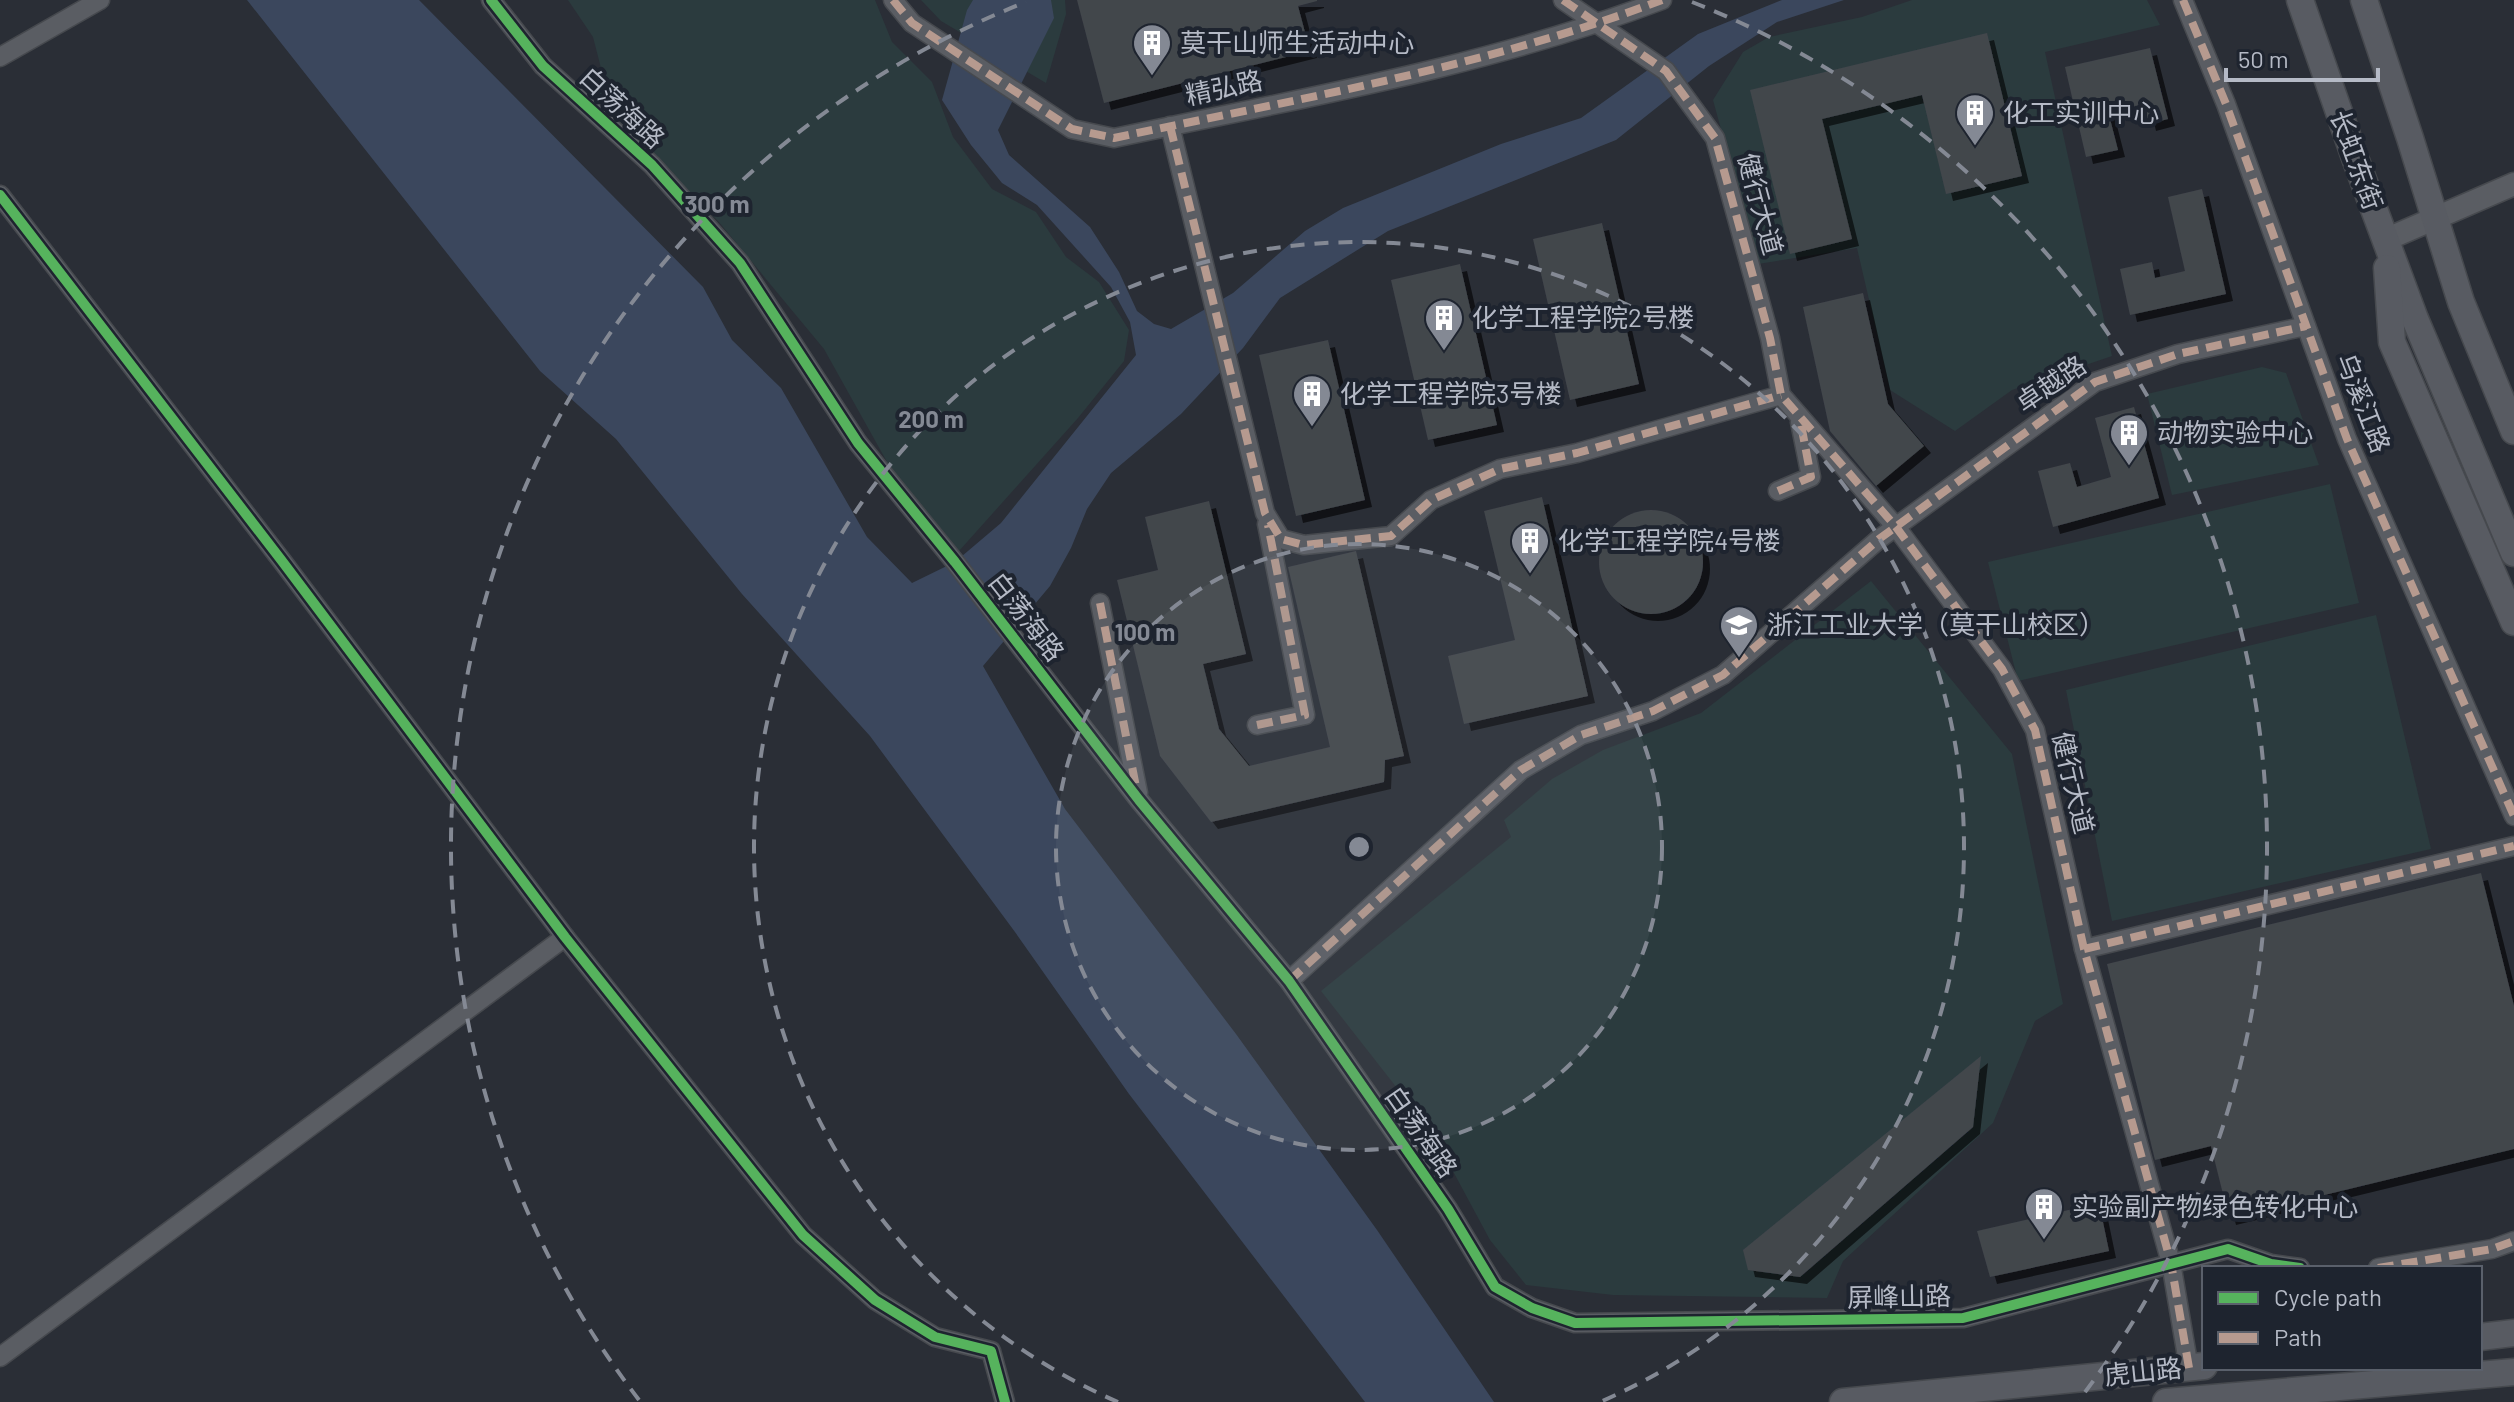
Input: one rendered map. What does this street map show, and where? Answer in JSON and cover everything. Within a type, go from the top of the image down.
[{"type":"main road","name":"长虹东街","points":[[2300,0],[2415,319],[2514,553]]},
{"type":"main road","points":[[2364,0],[2461,302],[2514,431]]},
{"type":"main road","points":[[2435,217],[2514,382]]},
{"type":"main road","points":[[2385,240],[2392,342],[2514,622]]},
{"type":"main road","points":[[2482,1337],[2514,1333]]},
{"type":"main road","name":"虎山路","points":[[1843,1402],[2196,1367]]},
{"type":"main road","name":"虎山路","points":[[2166,1402],[2514,1372]]},
{"type":"street","points":[[0,57],[100,0]]},
{"type":"street","name":"白荡海路","points":[[491,0],[543,66],[652,165],[740,263],[858,443],[955,562],[1139,800],[1289,981],[1448,1209],[1495,1287]]},
{"type":"street","name":"精弘路","points":[[893,0],[912,23],[1072,129],[1114,138],[1473,60],[1599,24],[1662,0]]},
{"type":"street","points":[[1563,0],[1599,24]]},
{"type":"street","name":"乌溪江路","points":[[2183,0],[2226,104],[2347,439],[2514,816]]},
{"type":"street","name":"健行大道","points":[[1599,24],[1666,71],[1715,138],[1770,338],[1781,395],[1896,527],[2002,669],[2035,730],[2084,949],[2171,1263],[2196,1367]]},
{"type":"street","points":[[1170,126],[1265,513],[1305,715],[1257,725]]},
{"type":"street","points":[[2385,240],[2514,184]]},
{"type":"street","points":[[0,195],[282,561],[565,937],[803,1235],[875,1300],[899,1315],[935,1337],[991,1351],[1005,1402]]},
{"type":"street","name":"卓越路","points":[[1289,981],[1521,770],[1581,735],[1653,711],[1723,675],[1896,527],[2095,382],[2178,354],[2306,326]]},
{"type":"street","points":[[1265,513],[1281,539],[1304,545],[1391,536],[1431,500],[1500,469],[1577,453],[1781,395]]},
{"type":"street","points":[[1778,491],[1811,477],[1800,419]]},
{"type":"street","points":[[1100,603],[1139,800]]},
{"type":"street","points":[[2084,949],[2514,846]]},
{"type":"street","points":[[0,1357],[565,937]]},
{"type":"street","points":[[2390,1266],[2492,1249],[2514,1241]]},
{"type":"street","name":"屏峰山路","points":[[1495,1287],[1532,1308],[1575,1323],[1963,1318],[2228,1249],[2286,1266]]},
{"type":"shaded area","points":[[568,0],[875,0],[892,42],[932,82],[953,137],[992,189],[1036,212],[1066,257],[1099,282],[1129,330],[1124,361],[1078,418],[959,551],[896,478],[824,349],[718,221],[590,98],[601,68],[593,37]]},
{"type":"shaded area","points":[[921,0],[1065,0],[1066,14],[1046,83],[941,21]]},
{"type":"shaded area","points":[[1912,0],[2147,0],[2160,25],[2045,52],[2112,356],[2012,390],[1955,431],[1890,390],[1857,248],[1758,264],[1713,100],[1743,52],[1769,37],[1862,17]]},
{"type":"shaded area","points":[[2262,367],[2286,373],[2319,465],[2172,495],[2147,394]]},
{"type":"shaded area","points":[[2330,484],[2359,603],[2018,681],[1988,562]]},
{"type":"shaded area","points":[[1871,581],[2012,754],[2063,1004],[2035,1021],[1993,1123],[1843,1261],[1827,1298],[1613,1295],[1526,1285],[1490,1240],[1433,1134],[1321,991],[1511,837],[1504,820],[1552,779],[1603,750],[1701,713]]},
{"type":"shaded area","points":[[2376,615],[2431,849],[2112,921],[2066,690]]},
{"type":"water","points":[[247,0],[419,0],[703,287],[732,340],[781,388],[867,537],[912,583],[955,562],[1001,523],[1136,355],[1130,322],[1111,287],[1037,205],[1002,183],[971,145],[942,100],[967,10],[973,0],[1051,0],[1054,18],[998,130],[1009,155],[1090,227],[1119,272],[1137,311],[1154,324],[1171,329],[1233,293],[1305,231],[1343,208],[1501,144],[1581,118],[1698,34],[1782,0],[1844,0],[1777,22],[1709,66],[1616,140],[1388,231],[1280,298],[1243,348],[1181,414],[1111,473],[1087,509],[1071,548],[1050,586],[983,666],[1065,809],[1236,1034],[1377,1230],[1494,1402],[1365,1402],[1129,1094],[1015,932],[870,736],[742,594],[616,439],[540,371]]},
{"type":"building","name":"莫干山师生活动中心","points":[[1077,0],[1317,1],[1298,6],[1310,51],[1104,103]]},
{"type":"building","name":"化工实训中心","points":[[1987,33],[2022,176],[1946,194],[1922,95],[1822,119],[1852,239],[1790,254],[1750,90]]},
{"type":"building","points":[[2150,48],[2168,119],[2149,124],[2145,107],[2109,115],[2118,150],[2086,157],[2065,67]]},
{"type":"building","points":[[2202,189],[2226,294],[2130,315],[2120,269],[2152,262],[2155,278],[2185,271],[2168,197]]},
{"type":"building","points":[[1602,223],[1639,384],[1570,400],[1533,239]]},
{"type":"building","name":"化学工程学院2号楼","points":[[1460,264],[1497,425],[1428,440],[1391,280]]},
{"type":"building","points":[[1863,293],[1888,404],[1924,446],[1876,486],[1830,431],[1803,307]]},
{"type":"building","name":"化学工程学院3号楼","points":[[1328,340],[1365,500],[1296,516],[1259,355]]},
{"type":"building","name":"动物实验中心","points":[[2134,407],[2159,498],[2053,527],[2038,471],[2070,463],[2077,487],[2111,477],[2095,418]]},
{"type":"building","name":"化学工程学院4号楼","points":[[1542,497],[1588,696],[1464,724],[1448,656],[1515,640],[1484,511]]},
{"type":"building","points":[[1209,501],[1246,654],[1203,664],[1219,729],[1249,766],[1330,747],[1288,567],[1356,551],[1404,756],[1385,760],[1384,782],[1211,822],[1160,756],[1117,580],[1158,570],[1145,517]]},
{"type":"building","points":[[1651,510],[1671,514],[1688,525],[1699,542],[1703,562],[1699,582],[1688,599],[1671,610],[1651,614],[1631,610],[1614,599],[1603,582],[1599,562],[1603,542],[1614,525],[1631,514]]},
{"type":"building","points":[[2481,873],[2514,1006],[2514,1149],[2229,1218],[2211,1146],[2155,1160],[2107,964]]},
{"type":"building","points":[[1981,1056],[1973,1127],[1800,1277],[1748,1270],[1743,1250]]},
{"type":"building","name":"实验副产物绿色转化中心","points":[[2099,1203],[2109,1251],[1990,1277],[1977,1231]]},
{"type":"marked path","points":[[893,0],[912,23],[1072,129],[1114,138],[1460,63],[1595,24],[1662,0]]},
{"type":"marked path","points":[[1563,0],[1666,71],[1715,138],[1770,338],[1781,395],[1896,527],[2002,669],[2035,730],[2084,949],[2171,1263],[2189,1368]]},
{"type":"marked path","points":[[2183,0],[2226,104],[2347,439],[2514,816]]},
{"type":"marked path","points":[[1170,126],[1265,513],[1281,539],[1304,545],[1391,536],[1431,500],[1500,469],[1577,453],[1781,395]]},
{"type":"marked path","points":[[1289,981],[1521,770],[1581,735],[1653,711],[1723,675],[1879,539],[2095,382],[2178,354],[2306,326]]},
{"type":"marked path","points":[[1778,491],[1811,477],[1800,419]]},
{"type":"marked path","points":[[1257,725],[1305,715],[1268,525]]},
{"type":"marked path","points":[[1100,603],[1137,792]]},
{"type":"marked path","points":[[2084,949],[2514,846]]},
{"type":"marked path","points":[[2390,1266],[2492,1249],[2514,1241]]},
{"type":"cycle path","points":[[491,0],[543,66],[652,165],[740,263],[858,443],[955,562],[1139,800],[1289,981],[1448,1209],[1495,1287],[1532,1308],[1575,1323],[1963,1318],[2228,1249],[2286,1266]]},
{"type":"cycle path","points":[[0,195],[282,561],[565,937],[803,1235],[875,1300],[935,1337],[991,1351],[1005,1402]]},
{"type":"place","name":"莫干山师生活动中心","points":[[1152,77]]},
{"type":"place","name":"化工实训中心","points":[[1975,147]]},
{"type":"place","name":"化学工程学院2号楼","points":[[1444,352]]},
{"type":"place","name":"化学工程学院3号楼","points":[[1312,428]]},
{"type":"place","name":"动物实验中心","points":[[2129,467]]},
{"type":"place","name":"化学工程学院4号楼","points":[[1530,575]]},
{"type":"place","name":"浙江工业大学（莫干山校区）","points":[[1739,659]]},
{"type":"place","name":"实验副产物绿色转化中心","points":[[2044,1241]]}]
